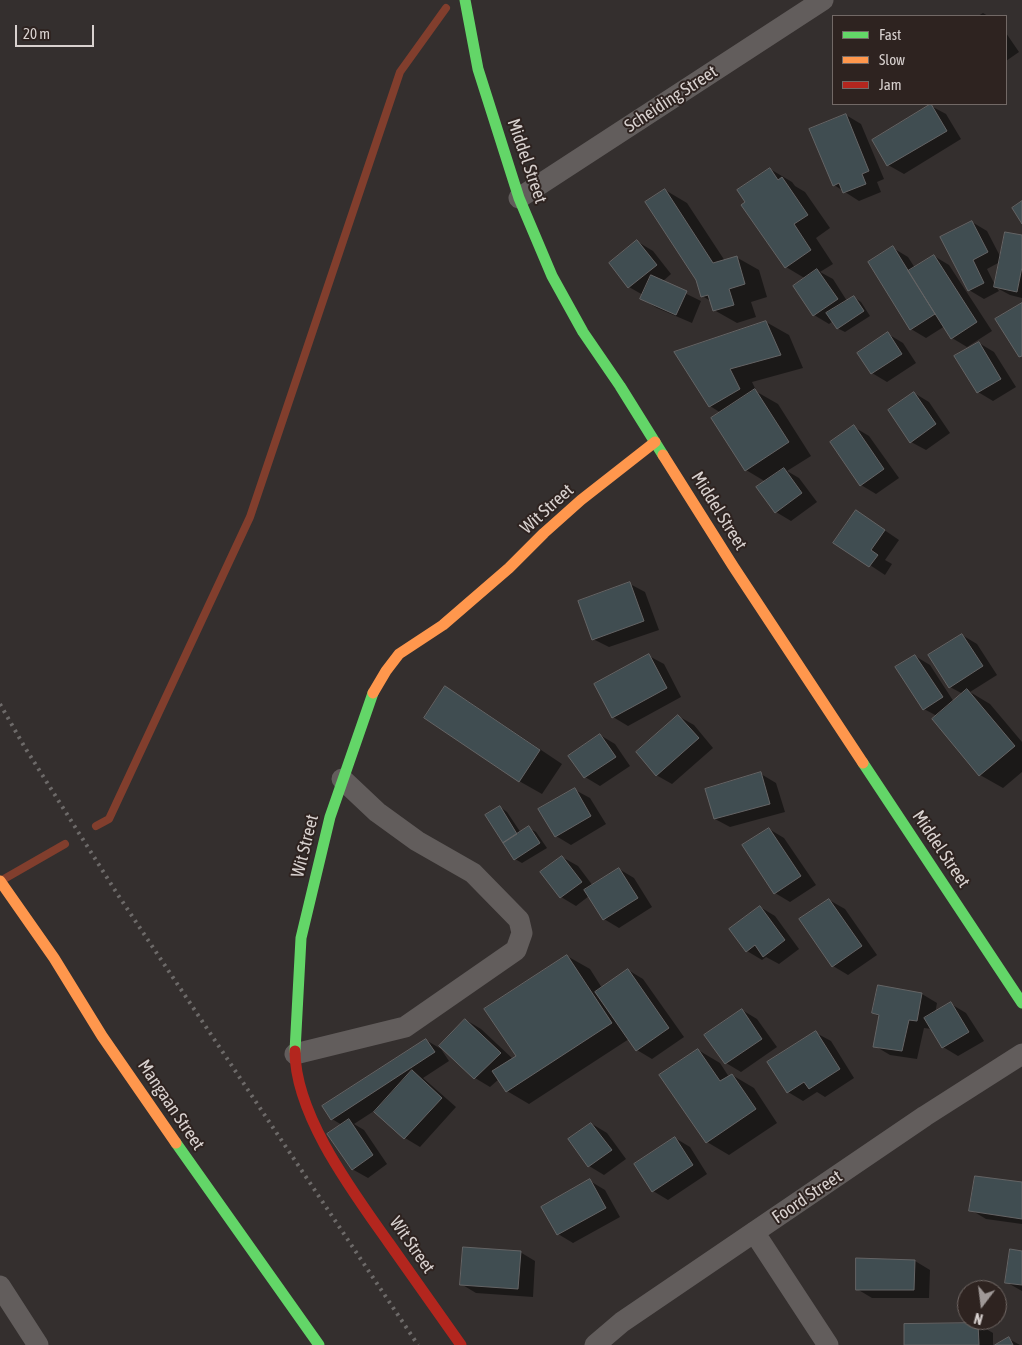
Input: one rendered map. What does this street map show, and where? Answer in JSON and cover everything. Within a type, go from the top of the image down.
[{"type":"street","name":"Middel Street","points":[[465,0],[478,69],[519,198],[552,276],[583,332],[733,566],[1022,1003]]},
{"type":"street","name":"Scheiding Street","points":[[519,198],[823,0]]},
{"type":"street","name":"Wit Street","points":[[461,1345],[343,1178],[319,1134],[305,1101],[295,1054],[301,938],[330,817],[342,779],[374,691],[399,654],[443,625],[510,568],[544,533],[582,500],[655,442]]},
{"type":"street","points":[[295,1054],[405,1027],[516,950],[522,933],[519,920],[473,873],[417,841],[377,812],[342,779]]},
{"type":"street","name":"Mangaan Street","points":[[0,881],[54,958],[102,1036],[208,1190],[319,1345]]},
{"type":"street","name":"Foord Street","points":[[595,1345],[622,1322],[754,1232],[925,1116],[1022,1054]]},
{"type":"street","points":[[754,1232],[828,1345]]},
{"type":"street","points":[[0,1286],[38,1345]]},
{"type":"building","points":[[929,105],[932,105],[947,131],[887,166],[872,140]]},
{"type":"building","points":[[846,114],[869,171],[862,174],[866,184],[843,193],[839,183],[833,186],[809,129]]},
{"type":"building","points":[[770,168],[778,180],[782,177],[808,215],[794,224],[811,250],[785,268],[741,205],[745,202],[737,190]]},
{"type":"building","points":[[665,189],[713,263],[737,256],[745,284],[729,289],[734,305],[713,311],[708,295],[701,297],[696,280],[645,202]]},
{"type":"building","points":[[1022,201],[1022,224],[1012,208]]},
{"type":"building","points":[[972,221],[988,252],[973,260],[984,283],[968,291],[940,237]]},
{"type":"building","points":[[1005,232],[1022,235],[1022,267],[1017,292],[994,287]]},
{"type":"building","points":[[637,240],[657,265],[628,288],[609,263]]},
{"type":"building","points":[[893,246],[935,314],[910,330],[868,262]]},
{"type":"building","points":[[934,255],[977,322],[951,339],[908,271]]},
{"type":"building","points":[[817,269],[838,299],[813,316],[793,286]]},
{"type":"building","points":[[651,275],[687,291],[676,315],[640,299]]},
{"type":"building","points":[[854,296],[864,311],[837,329],[826,313]]},
{"type":"building","points":[[1022,303],[1022,356],[1019,357],[995,319]]},
{"type":"building","points":[[766,321],[781,355],[730,369],[740,389],[709,407],[674,352]]},
{"type":"building","points":[[888,332],[902,354],[871,374],[857,353]]},
{"type":"building","points":[[979,342],[1001,379],[977,393],[954,356]]},
{"type":"building","points":[[755,389],[789,442],[745,471],[711,418]]},
{"type":"building","points":[[914,392],[936,424],[910,443],[888,410]]},
{"type":"building","points":[[854,425],[884,469],[860,486],[830,442]]},
{"type":"building","points":[[784,468],[802,493],[775,513],[756,487]]},
{"type":"building","points":[[856,510],[885,530],[871,550],[878,555],[869,567],[833,543]]},
{"type":"building","points":[[630,582],[644,621],[592,640],[578,601]]},
{"type":"building","points":[[962,634],[983,666],[949,688],[928,655]]},
{"type":"building","points":[[649,654],[667,688],[612,718],[594,684]]},
{"type":"building","points":[[915,655],[943,697],[923,710],[895,667]]},
{"type":"building","points":[[445,686],[540,750],[519,782],[424,718]]},
{"type":"building","points":[[967,689],[1015,746],[979,776],[932,719]]},
{"type":"building","points":[[678,715],[699,738],[656,776],[636,752]]},
{"type":"building","points":[[600,734],[616,757],[584,778],[568,756]]},
{"type":"building","points":[[761,772],[770,804],[714,819],[705,789]]},
{"type":"building","points":[[575,788],[591,816],[555,837],[538,809]]},
{"type":"building","points":[[500,806],[517,834],[503,843],[485,815]]},
{"type":"building","points":[[529,826],[540,843],[514,860],[503,843]]},
{"type":"building","points":[[769,828],[801,876],[774,894],[742,845]]},
{"type":"building","points":[[562,856],[582,882],[560,898],[540,872]]},
{"type":"building","points":[[619,868],[638,898],[603,920],[584,890]]},
{"type":"building","points":[[829,899],[862,946],[832,967],[799,919]]},
{"type":"building","points":[[760,906],[785,940],[763,957],[755,945],[746,952],[729,929]]},
{"type":"building","points":[[567,955],[612,1023],[506,1092],[492,1071],[516,1056],[484,1009]]},
{"type":"building","points":[[628,969],[669,1028],[636,1051],[595,992]]},
{"type":"building","points":[[878,985],[922,993],[917,1021],[909,1020],[902,1051],[873,1047],[879,1015],[872,1013]]},
{"type":"building","points":[[951,1002],[969,1032],[942,1048],[924,1018]]},
{"type":"building","points":[[742,1009],[762,1039],[725,1064],[704,1035]]},
{"type":"building","points":[[465,1019],[501,1053],[474,1079],[439,1046]]},
{"type":"building","points":[[816,1031],[840,1069],[809,1089],[804,1082],[787,1093],[767,1062]]},
{"type":"building","points":[[426,1039],[435,1052],[331,1120],[322,1106]]},
{"type":"building","points":[[698,1049],[720,1081],[732,1074],[756,1109],[706,1143],[659,1075]]},
{"type":"building","points":[[412,1070],[442,1098],[404,1139],[374,1112]]},
{"type":"building","points":[[349,1119],[373,1155],[352,1170],[327,1134]]},
{"type":"building","points":[[591,1123],[612,1150],[588,1167],[568,1139]]},
{"type":"building","points":[[675,1137],[693,1165],[652,1192],[634,1164]]},
{"type":"building","points":[[975,1176],[1022,1182],[1022,1219],[969,1211]]},
{"type":"building","points":[[590,1179],[606,1208],[557,1235],[541,1207]]},
{"type":"building","points":[[463,1247],[521,1251],[518,1289],[460,1285]]},
{"type":"building","points":[[1010,1249],[1022,1251],[1022,1285],[1007,1283],[1005,1280]]},
{"type":"building","points":[[856,1258],[915,1260],[914,1290],[856,1290]]},
{"type":"building","points":[[957,1323],[957,1330],[978,1330],[979,1345],[904,1345],[904,1324]]},
{"type":"building","points":[[1009,1337],[1013,1345],[995,1345]]},
{"type":"waterway","points":[[96,826],[109,819],[250,517],[400,72],[446,8]]},
{"type":"waterway","points":[[4,879],[65,844]]},
{"type":"railway","points":[[0,704],[24,746],[118,895],[418,1345]]},
{"type":"traffic: fast","points":[[465,0],[478,69],[519,198],[552,276],[583,332],[620,386],[663,455]]},
{"type":"traffic: fast","points":[[295,1051],[301,938],[330,817],[373,693]]},
{"type":"traffic: fast","points":[[863,763],[1022,1003]]},
{"type":"traffic: fast","points":[[176,1143],[319,1345]]},
{"type":"traffic: slow","points":[[373,693],[399,654],[443,625],[509,568],[581,500],[655,442]]},
{"type":"traffic: slow","points":[[663,455],[733,566],[863,763]]},
{"type":"traffic: slow","points":[[0,881],[54,958],[102,1036],[176,1143]]},
{"type":"traffic: jam","points":[[295,1051],[298,1076],[305,1101],[328,1152],[343,1177],[461,1345]]}]
